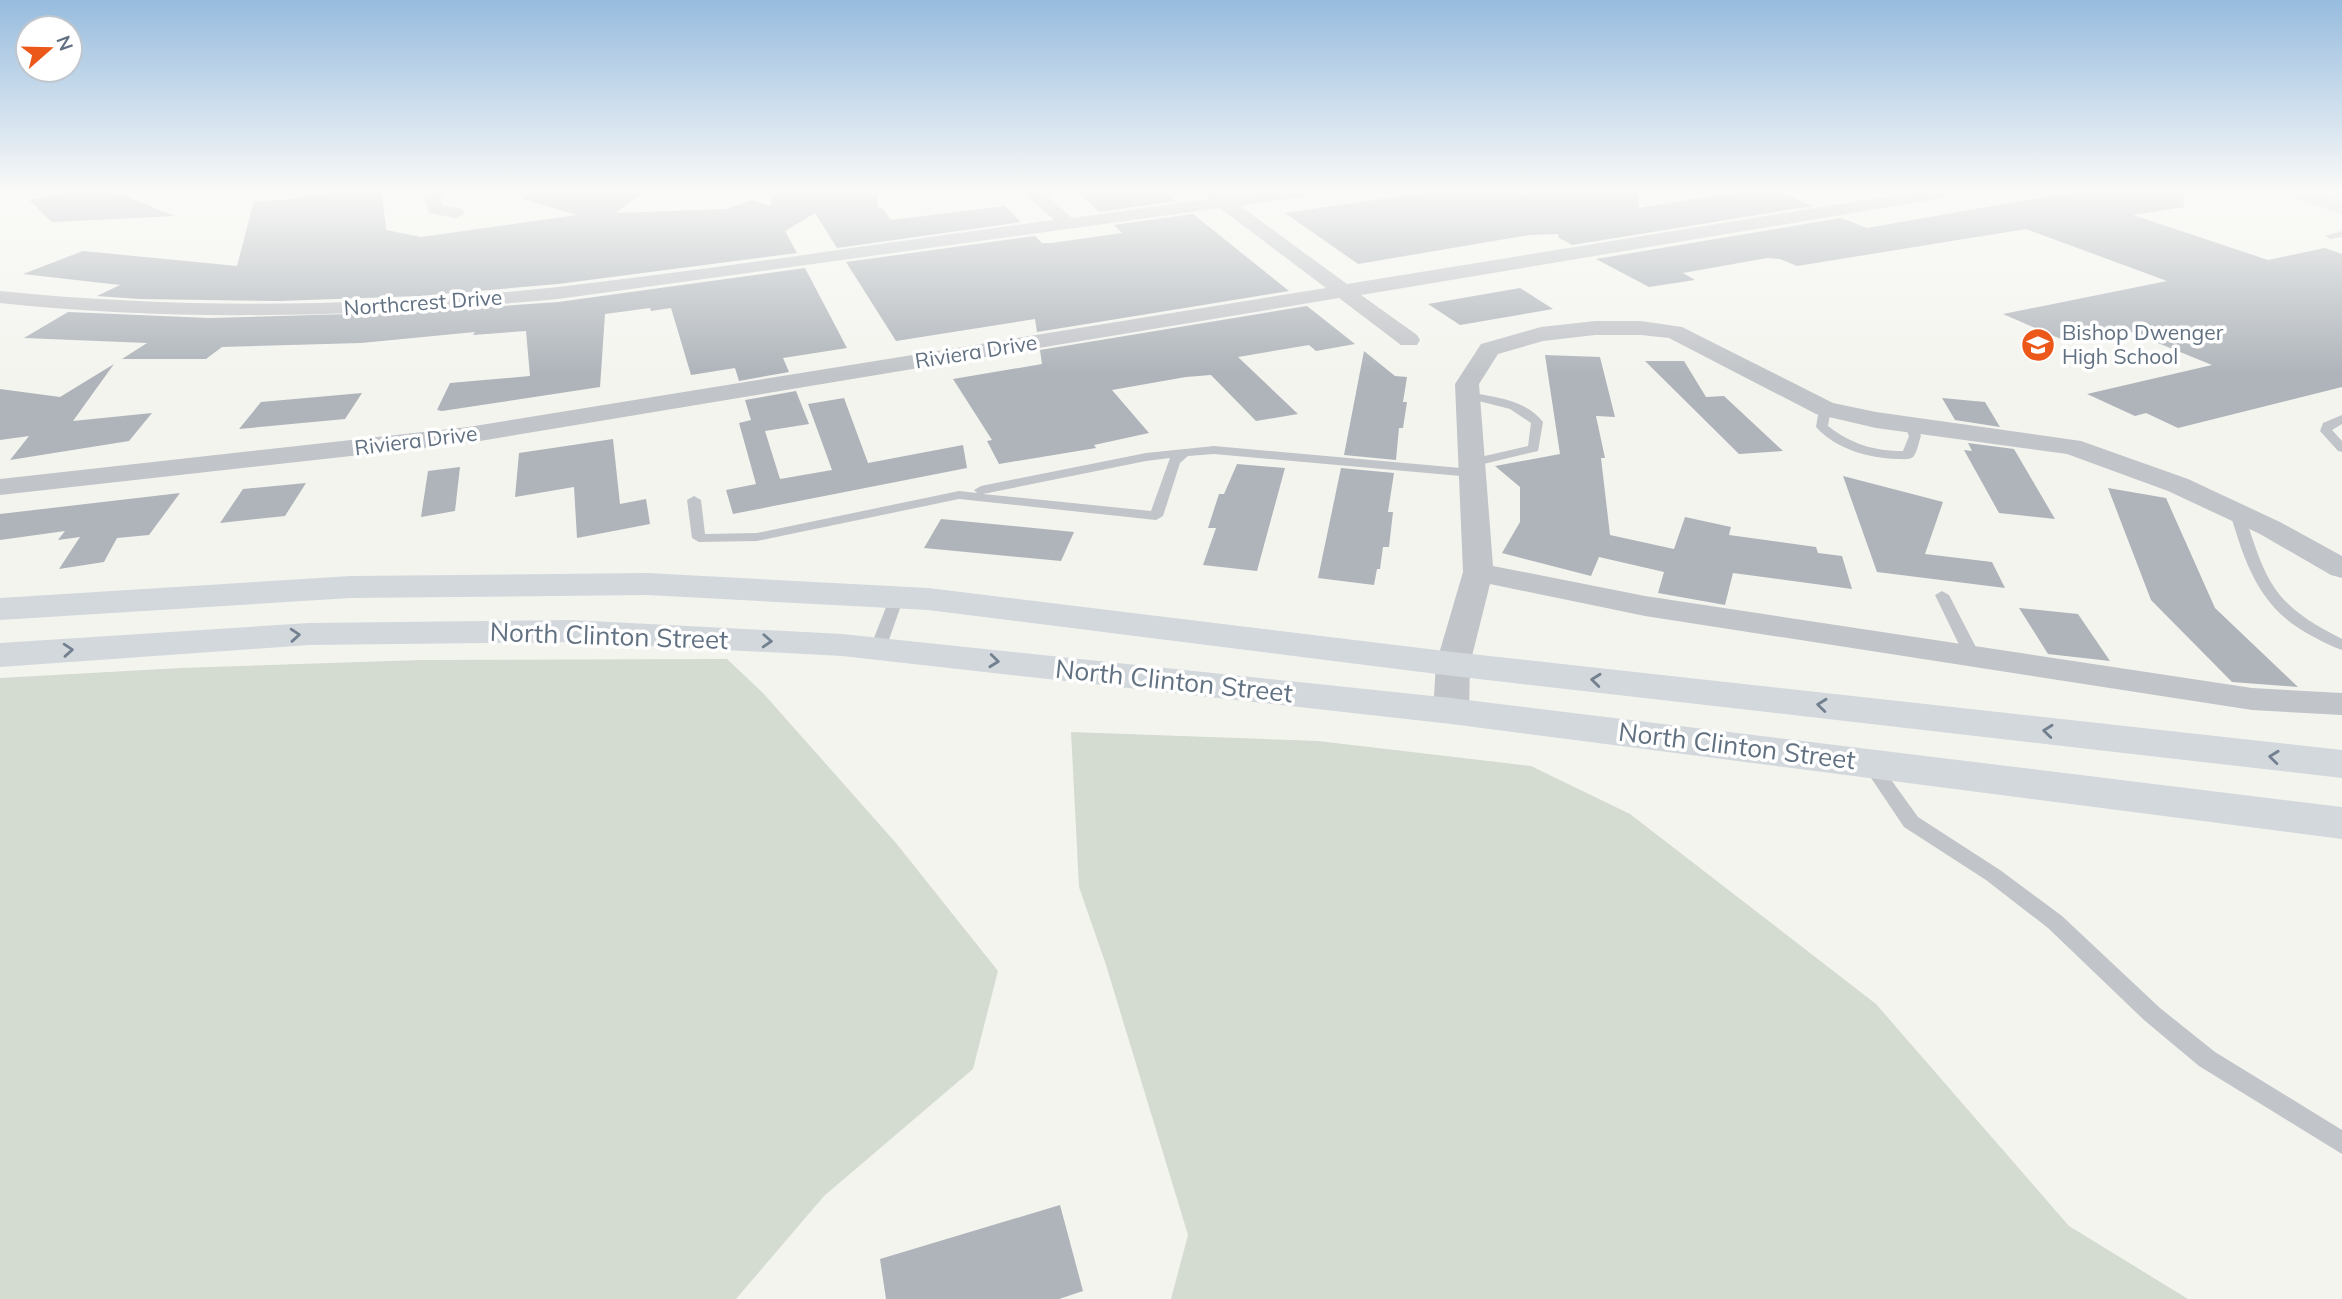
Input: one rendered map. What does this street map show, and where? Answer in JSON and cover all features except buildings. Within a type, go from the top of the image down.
[{"type":"main road","name":"North Clinton Street","points":[[0,609],[351,587],[647,584],[897,597],[1453,664],[2342,764]]},
{"type":"main road","name":"North Clinton Street","points":[[0,655],[309,634],[572,631],[878,649],[1451,711],[2342,823]]},
{"type":"street","name":"Northcrest Drive","points":[[0,297],[38,302],[221,313],[444,304],[558,293],[856,253]]},
{"type":"street","points":[[1291,253],[1409,340]]},
{"type":"street","name":"Riviera Drive","points":[[0,487],[468,435],[1581,253]]},
{"type":"street","points":[[10,317],[38,302]]},
{"type":"street","points":[[1451,711],[1453,664],[1478,572],[1467,384],[1489,349],[1541,334],[1595,328],[1641,328],[1674,332],[1825,409],[1876,420],[1909,422],[2072,447],[2178,485],[2342,569]]},
{"type":"street","points":[[1478,572],[1645,606],[1973,657],[2252,699],[2342,704]]},
{"type":"lane","points":[[694,500],[698,538],[757,537],[1146,457],[1185,452],[1214,450],[1472,468],[1534,448],[1537,422],[1531,414],[1513,406],[1467,395]]},
{"type":"lane","points":[[1825,409],[1822,427],[1841,443],[1883,456],[1908,455],[1915,436],[1909,422]]},
{"type":"lane","points":[[2342,419],[2327,426],[2326,431],[2342,448]]},
{"type":"lane","points":[[959,495],[1156,516],[1174,461],[1185,452]]},
{"type":"lane","points":[[2237,513],[2250,554],[2266,589],[2293,618],[2342,645]]},
{"type":"lane","points":[[1942,595],[1973,657]]},
{"type":"lane","points":[[878,649],[897,597]]},
{"type":"lane","points":[[1870,763],[1911,822],[1993,875],[2055,922],[2152,1014],[2207,1059],[2342,1143]]},
{"type":"shaded area","points":[[727,659],[763,693],[896,843],[998,971],[973,1069],[824,1196],[736,1299],[0,1299],[0,678],[181,668],[421,660]]},
{"type":"shaded area","points":[[1071,732],[1318,741],[1531,766],[1630,814],[1876,1004],[2069,1226],[2188,1299],[1171,1299],[1188,1235],[1106,965],[1079,887]]},
{"type":"place","name":"Bishop Dwenger High School","points":[[2038,345]]}]
